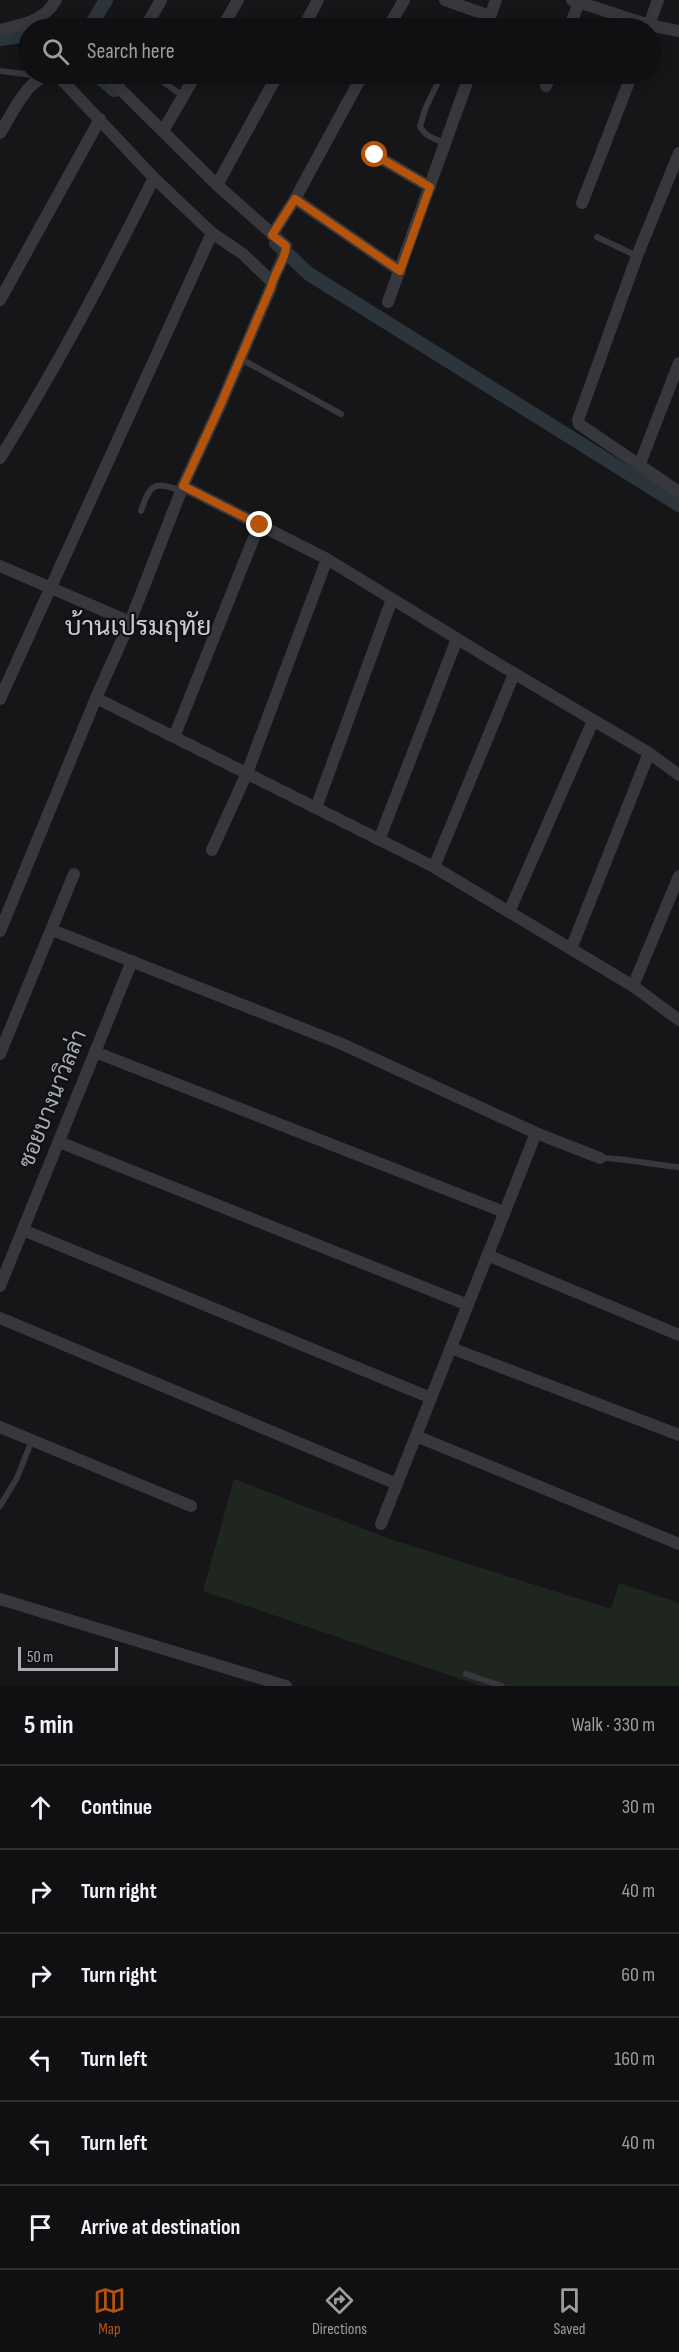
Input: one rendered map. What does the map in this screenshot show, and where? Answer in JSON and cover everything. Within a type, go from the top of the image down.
[{"type":"street","points":[[40,18],[49,12],[56,0]]},
{"type":"street","points":[[151,18],[161,0]]},
{"type":"street","points":[[228,18],[238,0]]},
{"type":"street","points":[[308,18],[318,0]]},
{"type":"street","points":[[394,18],[404,0]]},
{"type":"street","points":[[445,0],[480,18]]},
{"type":"street","points":[[489,18],[496,0]]},
{"type":"street","points":[[652,18],[658,0]]},
{"type":"street","points":[[572,18],[577,1],[624,18]]},
{"type":"street","points":[[0,30],[18,25]]},
{"type":"street","points":[[661,29],[679,31]]},
{"type":"street","points":[[0,133],[32,84]]},
{"type":"street","points":[[66,84],[154,178],[212,233],[274,276]]},
{"type":"street","points":[[0,931],[96,698],[130,622],[182,488],[287,250],[286,246],[217,185],[119,84]]},
{"type":"street","points":[[163,131],[190,84]]},
{"type":"street","points":[[217,185],[273,84]]},
{"type":"street","points":[[272,235],[295,199],[358,84]]},
{"type":"street","points":[[388,302],[467,84]]},
{"type":"street","points":[[582,203],[628,84]]},
{"type":"street","points":[[0,300],[100,119]]},
{"type":"street","points":[[679,153],[637,256],[578,420],[579,424],[679,492]]},
{"type":"street","points":[[375,155],[430,187]]},
{"type":"street","points":[[0,458],[29,412],[93,297],[154,178]]},
{"type":"street","points":[[295,199],[400,271]]},
{"type":"street","points":[[0,699],[212,233]]},
{"type":"street","points":[[639,466],[679,363]]},
{"type":"street","points":[[182,488],[327,559],[514,674],[649,753],[679,775]]},
{"type":"street","points":[[174,736],[235,581],[260,525]]},
{"type":"street","points":[[212,850],[247,773],[327,559]]},
{"type":"street","points":[[0,566],[130,622]]},
{"type":"street","points":[[316,808],[392,599]]},
{"type":"street","points":[[379,840],[457,639]]},
{"type":"street","points":[[434,867],[514,674]]},
{"type":"street","points":[[96,698],[434,867],[633,986],[679,1020]]},
{"type":"street","points":[[509,912],[593,721]]},
{"type":"street","points":[[571,949],[649,753]]},
{"type":"street","points":[[0,1054],[74,874]]},
{"type":"street","points":[[633,986],[679,876]]},
{"type":"street","points":[[52,930],[342,1044],[536,1133],[600,1158]]},
{"type":"street","name":"ซอยบางนาวิลล่า","points":[[0,1286],[132,961]]},
{"type":"street","points":[[95,1052],[504,1212]]},
{"type":"street","points":[[381,1524],[536,1133]]},
{"type":"street","points":[[59,1142],[468,1305]]},
{"type":"street","points":[[23,1230],[431,1398]]},
{"type":"street","points":[[487,1255],[679,1335]]},
{"type":"street","points":[[0,1318],[397,1484]]},
{"type":"street","points":[[451,1347],[679,1436]]},
{"type":"street","points":[[0,1427],[191,1506]]},
{"type":"street","points":[[416,1436],[679,1544]]},
{"type":"street","points":[[0,1599],[286,1686]]},
{"type":"lane","points":[[0,70],[18,73]]},
{"type":"lane","points":[[166,84],[183,96]]},
{"type":"lane","points":[[437,84],[420,126],[422,131],[431,137],[446,143]]},
{"type":"lane","points":[[597,237],[637,256]]},
{"type":"lane","points":[[240,359],[340,414]]},
{"type":"lane","points":[[141,512],[148,491],[155,485],[182,488]]},
{"type":"lane","points":[[600,1158],[624,1158],[655,1165],[679,1167]]},
{"type":"lane","points":[[0,1506],[17,1478],[32,1440]]},
{"type":"lane","points":[[466,1674],[502,1686]]},
{"type":"shaded area","points":[[234,1479],[390,1539],[611,1609],[619,1583],[679,1603],[679,1686],[481,1686],[203,1591]]},
{"type":"waterway","points":[[95,18],[106,0]]},
{"type":"waterway","points":[[0,39],[18,36]]},
{"type":"waterway","points":[[107,84],[114,90]]},
{"type":"waterway","points":[[276,243],[309,274],[679,505]]},
{"type":"district","name":"บ้านเปรมฤทัย","points":[[138,627]]},
{"type":"route","points":[[260,525],[183,486],[271,287],[275,271],[287,250],[286,246],[272,235],[295,199],[400,271],[430,187],[375,155]]}]
